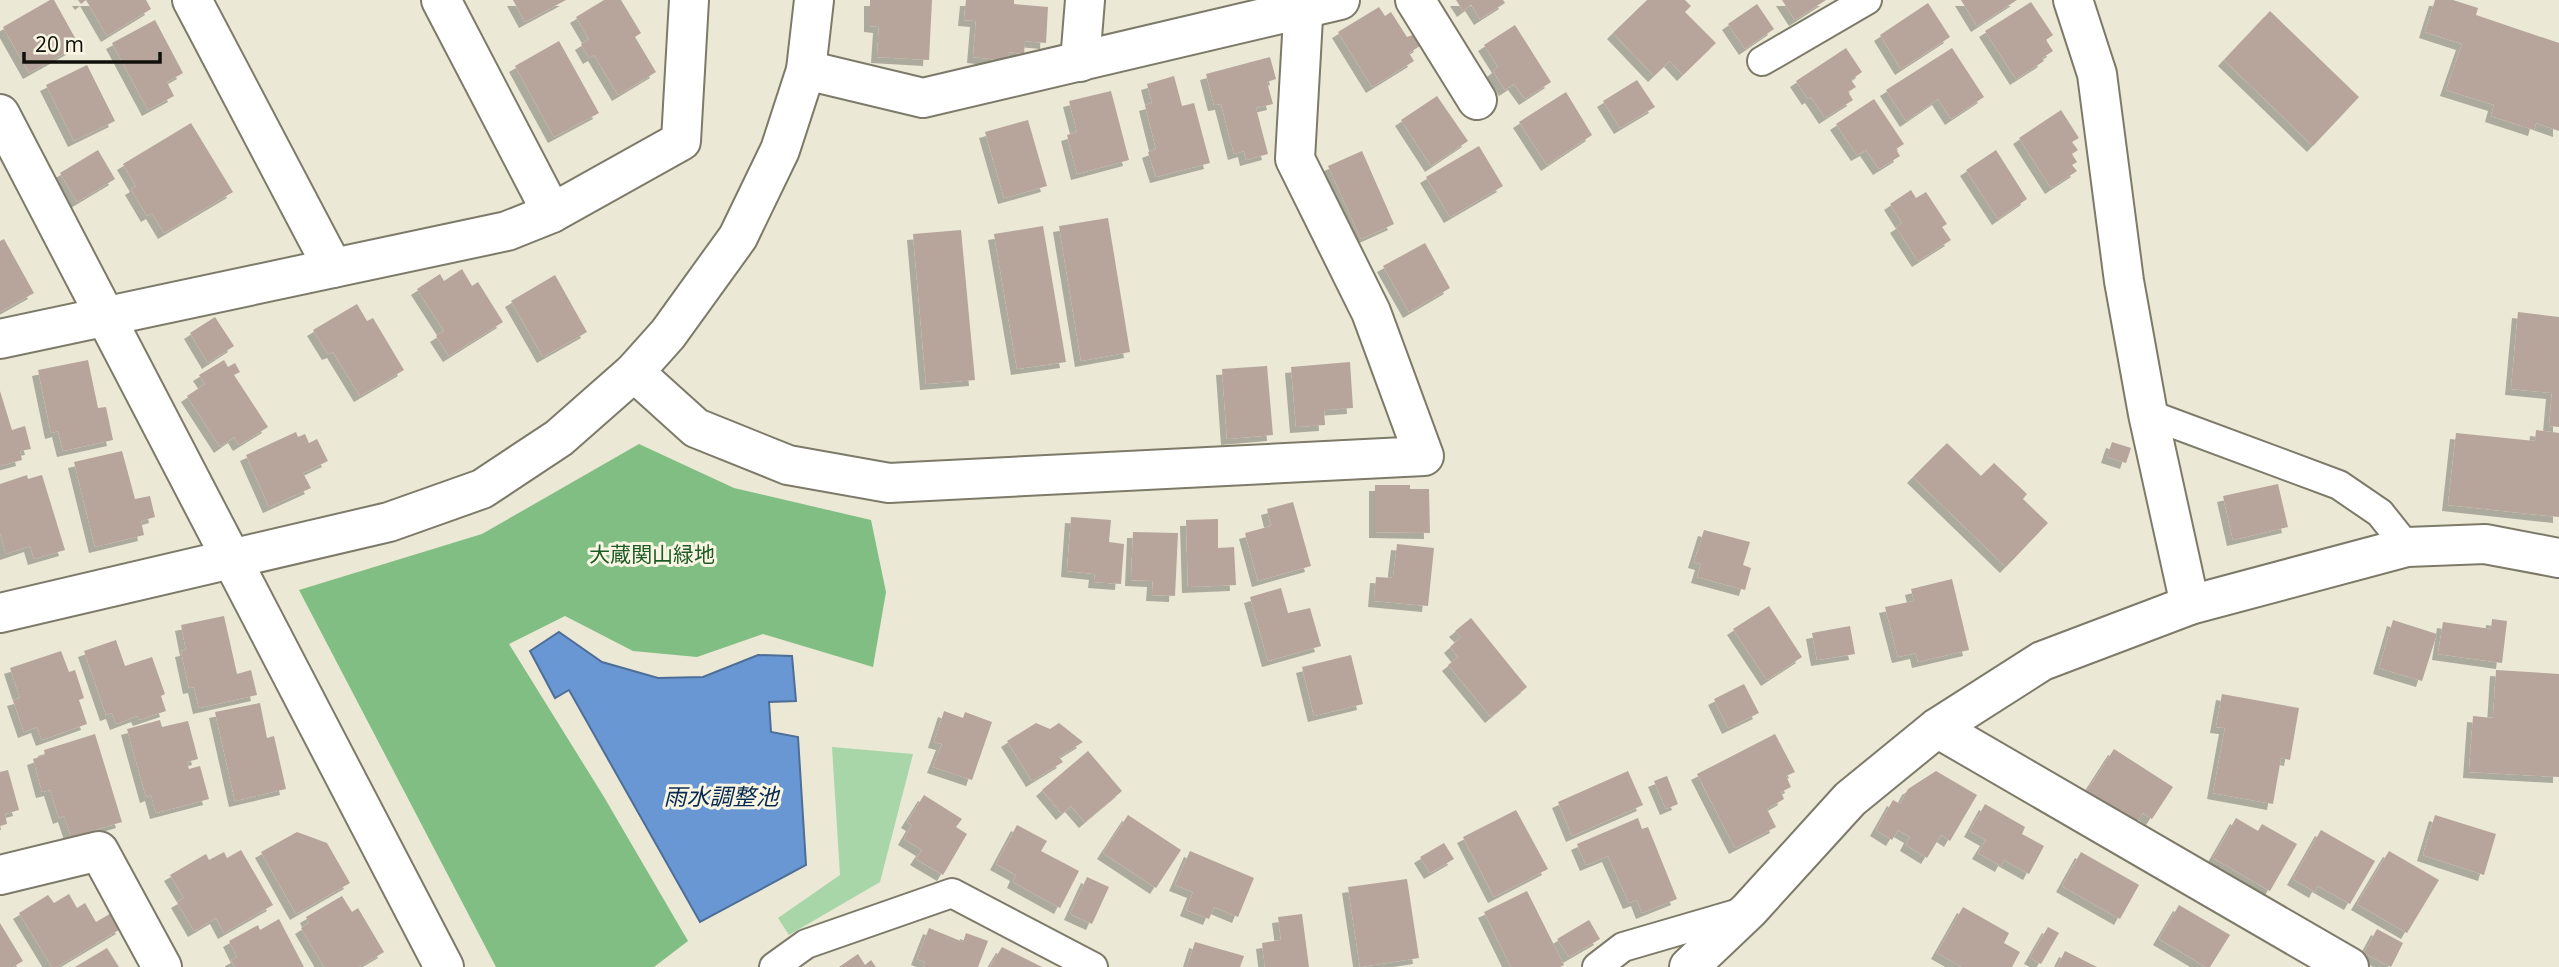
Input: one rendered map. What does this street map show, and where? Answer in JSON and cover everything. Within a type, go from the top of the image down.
[{"type":"street","points":[[192,0],[333,268]]},
{"type":"street","points":[[441,0],[552,213]]},
{"type":"street","points":[[0,338],[507,231],[552,213],[681,141],[689,0]]},
{"type":"street","points":[[0,612],[389,522],[482,489],[559,438],[635,372],[668,334],[738,237],[780,150],[806,70],[814,0]]},
{"type":"street","points":[[1080,62],[1085,0]]},
{"type":"street","points":[[806,70],[923,98],[1080,62],[1303,5],[1340,0]]},
{"type":"street","points":[[1415,0],[1477,100]]},
{"type":"street","points":[[2073,0],[2097,74],[2124,281],[2148,414],[2190,605]]},
{"type":"street","points":[[635,372],[696,428],[788,465],[888,483],[1423,456],[1371,312],[1295,159],[1303,5]]},
{"type":"street","points":[[0,114],[444,967]]},
{"type":"street","points":[[1689,967],[1749,910],[1850,799],[1937,728],[2042,661],[2190,605],[2407,547],[2485,544],[2559,558]]},
{"type":"street","points":[[1937,728],[2349,967]]},
{"type":"street","points":[[0,875],[99,851],[162,967]]},
{"type":"lane","points":[[1762,61],[1867,0]]},
{"type":"lane","points":[[2148,414],[2339,485],[2380,513],[2407,547]]},
{"type":"lane","points":[[774,967],[806,944],[952,893],[1093,967]]},
{"type":"lane","points":[[1597,967],[1623,947],[1749,910]]},
{"type":"green space","name":"大蔵関山緑地","points":[[639,444],[734,488],[871,520],[886,592],[873,667],[763,634],[697,657],[633,651],[565,616],[509,644],[604,797],[688,941],[654,967],[496,967],[299,590],[482,534]]},
{"type":"green space","points":[[832,747],[913,754],[880,882],[789,935],[778,918],[840,875]]},
{"type":"water","name":"雨水調整池","points":[[559,632],[602,662],[658,678],[703,677],[758,655],[792,656],[796,701],[769,702],[771,732],[798,737],[806,865],[700,922],[569,690],[555,698],[530,651]]},
{"type":"building","points":[[54,0],[79,45],[29,73],[3,27]]},
{"type":"building","points":[[86,0],[146,0],[151,9],[107,36]]},
{"type":"building","points":[[513,0],[566,0],[525,22]]},
{"type":"building","points":[[604,0],[621,0],[641,33],[635,37],[656,72],[618,95],[594,55],[589,58],[581,44],[589,39],[576,17]]},
{"type":"building","points":[[870,0],[932,0],[929,60],[877,57],[879,27],[870,26]]},
{"type":"building","points":[[966,0],[1014,0],[1014,4],[1048,7],[1046,43],[1025,41],[1024,54],[1009,52],[1008,61],[973,57],[976,21],[964,20]]},
{"type":"building","points":[[1456,0],[1503,0],[1505,3],[1480,19],[1471,5],[1463,11]]},
{"type":"building","points":[[1647,0],[1685,0],[1691,6],[1685,12],[1716,43],[1683,75],[1670,61],[1654,76],[1613,33]]},
{"type":"building","points":[[1782,0],[1826,0],[1795,20]]},
{"type":"building","points":[[1961,0],[2017,0],[1977,26]]},
{"type":"building","points":[[2435,0],[2453,0],[2478,8],[2476,15],[2559,43],[2559,131],[2536,123],[2534,130],[2491,116],[2494,105],[2446,90],[2462,44],[2425,32]]},
{"type":"building","points":[[2031,2],[2053,35],[2046,40],[2053,51],[2042,58],[2044,61],[2016,79],[1985,31]]},
{"type":"building","points":[[1928,3],[1950,37],[1901,69],[1880,35]]},
{"type":"building","points":[[1757,4],[1774,29],[1745,49],[1728,24]]},
{"type":"building","points":[[1379,7],[1385,16],[1391,12],[1407,37],[1413,35],[1420,46],[1409,53],[1414,61],[1372,87],[1338,32]]},
{"type":"building","points":[[2270,11],[2359,97],[2313,146],[2224,60]]},
{"type":"building","points":[[155,20],[183,73],[167,82],[174,96],[148,110],[112,43]]},
{"type":"building","points":[[1515,25],[1551,82],[1525,99],[1514,84],[1505,90],[1493,71],[1498,67],[1484,45]]},
{"type":"building","points":[[559,41],[599,113],[554,137],[515,66]]},
{"type":"building","points":[[1846,48],[1862,72],[1851,80],[1856,87],[1848,92],[1853,100],[1825,118],[1796,81]]},
{"type":"building","points":[[1952,48],[1984,97],[1951,119],[1938,99],[1906,121],[1886,90]]},
{"type":"building","points":[[1270,57],[1276,79],[1267,82],[1273,104],[1256,108],[1268,154],[1246,160],[1244,151],[1234,154],[1221,104],[1214,105],[1206,74]]},
{"type":"building","points":[[87,65],[115,121],[74,141],[46,85]]},
{"type":"building","points":[[1174,76],[1182,106],[1194,103],[1210,163],[1156,177],[1148,152],[1156,149],[1145,105],[1152,103],[1147,84]]},
{"type":"building","points":[[1637,80],[1655,107],[1620,128],[1603,101]]},
{"type":"building","points":[[1111,91],[1129,160],[1077,174],[1067,135],[1077,132],[1069,101]]},
{"type":"building","points":[[1566,92],[1592,135],[1547,165],[1519,122]]},
{"type":"building","points":[[1437,96],[1468,141],[1431,166],[1401,120]]},
{"type":"building","points":[[1874,99],[1904,144],[1896,149],[1900,156],[1879,169],[1866,150],[1857,155],[1836,124]]},
{"type":"building","points":[[2061,110],[2079,138],[2072,142],[2078,150],[2072,154],[2077,162],[2072,165],[2077,171],[2051,188],[2019,138]]},
{"type":"building","points":[[1028,120],[1047,186],[1004,198],[985,132]]},
{"type":"building","points":[[191,123],[233,192],[164,233],[152,213],[147,216],[131,189],[136,186],[123,164]]},
{"type":"building","points":[[1479,146],[1503,186],[1450,217],[1426,177]]},
{"type":"building","points":[[98,150],[115,179],[77,202],[60,173]]},
{"type":"building","points":[[1996,150],[2027,199],[1998,219],[1966,170]]},
{"type":"building","points":[[1362,151],[1394,224],[1361,239],[1328,166]]},
{"type":"building","points":[[1911,190],[1916,198],[1926,192],[1947,224],[1942,227],[1951,240],[1918,261],[1896,227],[1902,223],[1890,204]]},
{"type":"building","points":[[1108,218],[1130,352],[1081,361],[1059,226]]},
{"type":"building","points":[[1043,226],[1066,362],[1017,369],[994,234]]},
{"type":"building","points":[[961,230],[975,380],[926,384],[913,234]]},
{"type":"building","points":[[4,239],[34,293],[0,312],[0,241]]},
{"type":"building","points":[[1425,243],[1450,288],[1409,312],[1383,266]]},
{"type":"building","points":[[462,269],[472,286],[478,282],[503,322],[449,356],[436,336],[444,331],[417,289],[440,274],[444,281]]},
{"type":"building","points":[[555,275],[587,332],[543,357],[511,301]]},
{"type":"building","points":[[357,304],[367,321],[373,318],[404,370],[360,396],[333,352],[328,354],[313,330]]},
{"type":"building","points":[[2518,312],[2559,317],[2559,427],[2549,426],[2552,393],[2511,389]]},
{"type":"building","points":[[215,317],[234,346],[208,363],[190,333]]},
{"type":"building","points":[[88,360],[98,408],[106,407],[113,440],[63,451],[58,431],[51,433],[38,370]]},
{"type":"building","points":[[224,360],[228,367],[235,363],[240,372],[234,375],[268,427],[239,445],[234,437],[220,447],[187,396],[205,384],[199,375]]},
{"type":"building","points":[[1350,362],[1353,408],[1324,410],[1325,425],[1296,427],[1291,367]]},
{"type":"building","points":[[1267,366],[1273,435],[1227,439],[1222,369]]},
{"type":"building","points":[[0,391],[12,430],[25,426],[31,449],[20,451],[22,460],[0,466]]},
{"type":"building","points":[[2536,430],[2559,433],[2559,517],[2448,505],[2456,433],[2535,441]]},
{"type":"building","points":[[296,432],[298,437],[305,434],[309,443],[317,439],[328,461],[303,473],[311,488],[269,507],[246,455]]},
{"type":"building","points":[[2112,442],[2131,448],[2126,463],[2107,457]]},
{"type":"building","points":[[1947,443],[1981,476],[1994,463],[2027,494],[2023,499],[2048,523],[2006,567],[1913,477]]},
{"type":"building","points":[[122,451],[135,499],[150,496],[155,517],[141,521],[144,535],[95,547],[74,462]]},
{"type":"building","points":[[27,475],[28,479],[42,475],[65,550],[34,559],[30,546],[6,554],[0,533],[0,484]]},
{"type":"building","points":[[2278,484],[2288,527],[2233,540],[2223,496]]},
{"type":"building","points":[[1375,485],[1410,485],[1410,489],[1429,489],[1430,533],[1375,532]]},
{"type":"building","points":[[1293,502],[1311,566],[1258,581],[1245,533],[1271,526],[1267,509]]},
{"type":"building","points":[[1071,517],[1111,520],[1109,542],[1124,544],[1121,584],[1094,582],[1095,574],[1067,571]]},
{"type":"building","points":[[1218,519],[1218,548],[1234,547],[1236,585],[1188,587],[1186,520]]},
{"type":"building","points":[[1704,530],[1750,542],[1743,565],[1751,568],[1745,590],[1697,577],[1701,564],[1694,562]]},
{"type":"building","points":[[1133,532],[1178,533],[1175,596],[1152,595],[1153,581],[1131,580]]},
{"type":"building","points":[[1397,544],[1434,548],[1428,606],[1374,601],[1376,577],[1393,578]]},
{"type":"building","points":[[1952,579],[1969,650],[1918,662],[1916,653],[1898,657],[1885,607],[1914,601],[1911,589]]},
{"type":"building","points":[[1281,588],[1288,613],[1310,608],[1321,646],[1268,661],[1250,597]]},
{"type":"building","points":[[1769,606],[1802,657],[1767,680],[1733,629]]},
{"type":"building","points":[[224,616],[237,674],[251,670],[257,695],[199,708],[194,687],[189,688],[181,651],[186,650],[181,625]]},
{"type":"building","points":[[1471,618],[1527,687],[1491,717],[1448,665],[1458,657],[1450,647],[1461,637],[1455,631]]},
{"type":"building","points":[[2492,619],[2507,621],[2502,663],[2438,654],[2443,622],[2491,629]]},
{"type":"building","points":[[2393,620],[2437,634],[2422,681],[2379,668]]},
{"type":"building","points":[[1850,626],[1855,654],[1817,660],[1812,633]]},
{"type":"building","points":[[116,640],[125,666],[152,657],[165,694],[161,696],[166,711],[139,720],[137,716],[116,724],[112,713],[106,715],[84,651]]},
{"type":"building","points":[[61,651],[69,672],[75,670],[84,698],[79,700],[87,724],[42,740],[37,727],[24,732],[13,700],[20,698],[10,668]]},
{"type":"building","points":[[1351,655],[1363,704],[1314,716],[1302,667]]},
{"type":"building","points":[[2496,670],[2559,674],[2559,777],[2469,772],[2473,716],[2493,718]]},
{"type":"building","points":[[1744,684],[1759,713],[1728,728],[1714,699]]},
{"type":"building","points":[[2222,694],[2299,708],[2290,760],[2281,758],[2273,804],[2213,793],[2225,728],[2216,727]]},
{"type":"building","points":[[260,703],[267,738],[274,736],[286,789],[235,801],[215,712]]},
{"type":"building","points":[[944,711],[963,718],[965,712],[992,722],[972,780],[933,767],[942,744],[934,742]]},
{"type":"building","points":[[160,720],[162,727],[188,721],[198,759],[187,762],[189,769],[200,766],[209,799],[156,813],[151,795],[146,797],[127,729]]},
{"type":"building","points":[[1036,723],[1050,729],[1059,723],[1083,742],[1059,757],[1063,762],[1032,781],[1007,741]]},
{"type":"building","points":[[95,734],[122,822],[71,837],[64,816],[59,818],[50,790],[42,792],[33,759],[45,755],[44,750]]},
{"type":"building","points":[[1775,734],[1795,772],[1786,776],[1791,787],[1781,792],[1784,799],[1767,809],[1776,827],[1735,848],[1697,774]]},
{"type":"building","points":[[2114,749],[2173,787],[2152,819],[2143,813],[2137,822],[2117,809],[2114,813],[2085,794]]},
{"type":"building","points":[[1088,751],[1122,791],[1085,822],[1071,806],[1062,814],[1042,790]]},
{"type":"building","points":[[8,770],[19,810],[5,814],[7,824],[0,826],[0,772]]},
{"type":"building","points":[[1628,771],[1643,805],[1572,836],[1558,802]]},
{"type":"building","points":[[1936,771],[1977,795],[1950,841],[1941,835],[1927,858],[1906,845],[1910,837],[1898,830],[1892,840],[1876,830],[1893,800],[1900,804],[1908,789]]},
{"type":"building","points":[[1667,776],[1678,804],[1666,809],[1654,781]]},
{"type":"building","points":[[924,795],[962,819],[956,827],[967,834],[943,875],[916,859],[922,850],[904,839],[912,825],[907,822]]},
{"type":"building","points":[[1985,804],[2025,827],[2022,834],[2044,846],[2029,874],[2004,860],[2001,866],[1978,853],[1986,840],[1970,831]]},
{"type":"building","points":[[1516,810],[1548,869],[1494,897],[1463,837]]},
{"type":"building","points":[[1128,815],[1181,850],[1156,888],[1103,853]]},
{"type":"building","points":[[2435,815],[2496,834],[2484,875],[2423,855]]},
{"type":"building","points":[[1638,818],[1642,829],[1648,827],[1677,899],[1642,913],[1637,900],[1629,903],[1608,856],[1586,865],[1577,844]]},
{"type":"building","points":[[2236,818],[2258,831],[2262,824],[2297,844],[2270,891],[2213,858]]},
{"type":"building","points":[[1017,825],[1047,841],[1041,851],[1079,871],[1060,908],[1013,882],[1016,875],[996,864]]},
{"type":"building","points":[[2321,830],[2375,861],[2350,904],[2318,886],[2315,892],[2293,879]]},
{"type":"building","points":[[297,832],[327,843],[350,883],[296,914],[261,852]]},
{"type":"building","points":[[1444,843],[1454,859],[1430,873],[1420,857]]},
{"type":"building","points":[[241,850],[273,905],[224,933],[216,918],[194,931],[177,902],[184,898],[170,875],[206,854],[209,860],[224,852],[227,858]]},
{"type":"building","points":[[1190,851],[1254,878],[1238,917],[1214,907],[1209,919],[1186,910],[1193,892],[1175,885]]},
{"type":"building","points":[[2389,851],[2439,880],[2407,933],[2357,904]]},
{"type":"building","points":[[2081,852],[2139,885],[2120,919],[2062,886]]},
{"type":"building","points":[[1087,877],[1109,887],[1092,924],[1070,914]]},
{"type":"building","points":[[1407,879],[1419,958],[1360,967],[1348,887]]},
{"type":"building","points":[[1527,891],[1564,965],[1560,967],[1511,967],[1484,912]]},
{"type":"building","points":[[69,894],[77,908],[85,903],[96,922],[113,912],[122,928],[57,967],[52,967],[19,913],[48,895],[54,903]]},
{"type":"building","points":[[342,896],[352,912],[358,908],[384,952],[359,967],[324,967],[301,928],[309,923],[306,917]]},
{"type":"building","points":[[2179,905],[2230,935],[2210,967],[2159,939]]},
{"type":"building","points":[[1963,907],[2009,933],[2004,943],[2020,952],[2012,967],[1962,967],[1937,953]]},
{"type":"building","points":[[1302,914],[1309,967],[1265,967],[1262,943],[1281,940],[1278,917]]},
{"type":"building","points":[[279,919],[304,967],[235,967],[231,960],[237,957],[229,941],[258,925],[260,930]]},
{"type":"building","points":[[1589,920],[1600,939],[1569,957],[1557,939]]},
{"type":"building","points":[[0,923],[23,961],[13,967],[0,967]]},
{"type":"building","points":[[2048,927],[2059,933],[2041,964],[2030,958]]},
{"type":"building","points":[[929,928],[963,942],[966,933],[988,941],[978,967],[923,967],[925,962],[917,959]]},
{"type":"building","points":[[2377,929],[2403,943],[2391,967],[2364,953]]},
{"type":"building","points":[[1195,942],[1244,956],[1240,967],[1187,967]]},
{"type":"building","points":[[1002,947],[1042,967],[990,967]]},
{"type":"building","points":[[107,948],[119,967],[75,967]]},
{"type":"building","points":[[2065,951],[2097,967],[2057,967]]},
{"type":"building","points":[[858,954],[865,965],[871,960],[876,967],[839,967]]}]
